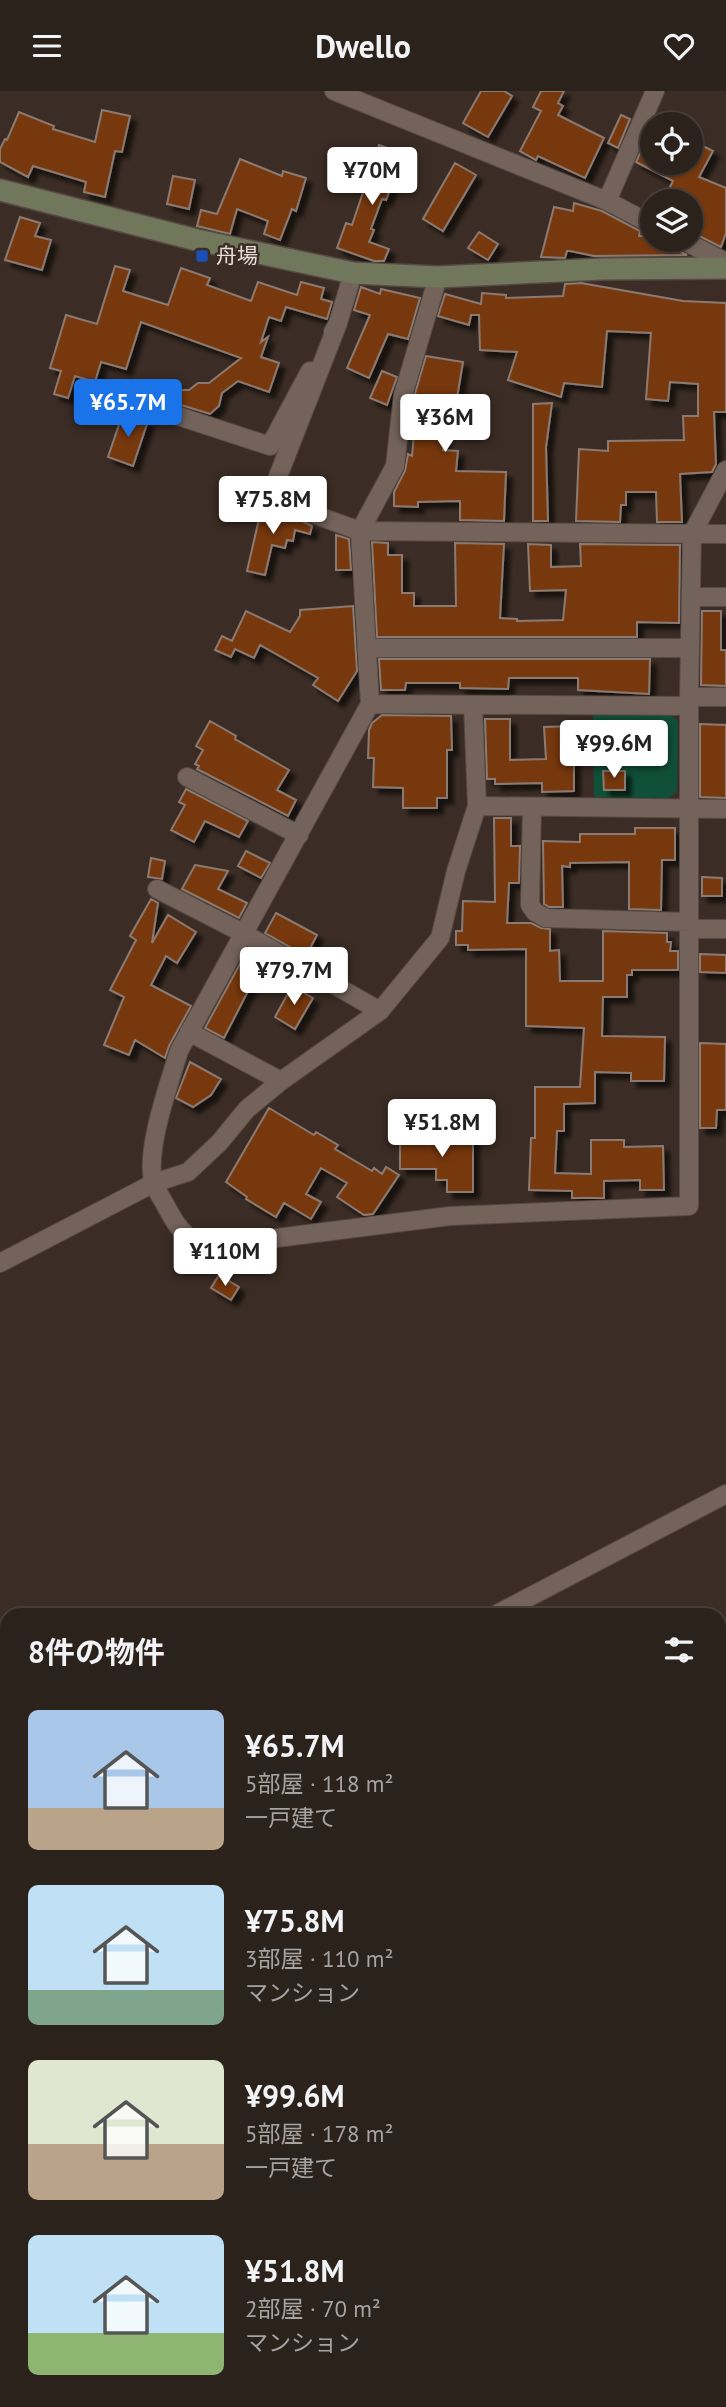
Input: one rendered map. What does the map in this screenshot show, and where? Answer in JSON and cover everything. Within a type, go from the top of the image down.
[{"type":"street","points":[[334,91],[607,201],[640,218]]},
{"type":"street","points":[[607,201],[654,91]]},
{"type":"street","points":[[0,190],[197,240],[354,272],[438,277],[602,269],[726,268]]},
{"type":"street","points":[[703,250],[726,262]]},
{"type":"street","points":[[354,272],[338,323],[277,479],[279,489],[286,500],[360,531],[726,534]]},
{"type":"street","points":[[438,277],[403,395],[395,465],[360,531],[370,705],[189,1032],[179,1051],[168,1084],[151,1157],[154,1183],[178,1229],[189,1237],[206,1245],[450,1216],[689,1206],[689,648],[692,534],[726,470]]},
{"type":"street","points":[[108,393],[270,446],[338,323]]},
{"type":"street","points":[[691,597],[726,597]]},
{"type":"street","points":[[368,648],[689,648]]},
{"type":"street","points":[[370,705],[689,701],[726,697]]},
{"type":"street","points":[[0,1262],[154,1183],[188,1172],[219,1143],[247,1109],[281,1081],[380,1011],[440,938],[456,871],[477,806],[473,705]]},
{"type":"street","points":[[187,777],[299,835]]},
{"type":"street","points":[[477,806],[726,809]]},
{"type":"street","points":[[532,807],[530,905],[535,912],[546,918],[726,929]]},
{"type":"street","points":[[157,888],[243,933],[380,1011]]},
{"type":"street","points":[[189,1032],[281,1081]]},
{"type":"street","points":[[508,1608],[726,1494]]},
{"type":"green space","points":[[669,712],[678,722],[677,791],[669,798],[594,797],[593,713]]},
{"type":"building","points":[[481,91],[504,91],[512,96],[488,137],[463,123]]},
{"type":"building","points":[[541,91],[564,91],[558,103],[563,106],[558,115],[604,138],[585,178],[538,156],[536,160],[520,151],[541,111],[533,107]]},
{"type":"building","points":[[102,110],[130,116],[122,152],[115,151],[105,197],[84,192],[86,182],[33,166],[28,177],[0,162],[0,149],[5,139],[7,140],[19,112],[54,126],[53,129],[95,142]]},
{"type":"building","points":[[621,115],[630,119],[618,148],[608,143]]},
{"type":"building","points":[[379,145],[404,154],[371,229],[374,230],[369,242],[389,249],[384,261],[374,261],[337,248],[346,223],[352,225]]},
{"type":"building","points":[[703,146],[713,151],[703,170]]},
{"type":"building","points":[[240,159],[282,176],[283,171],[306,178],[296,211],[292,209],[280,240],[264,234],[268,221],[237,209],[230,234],[197,226],[201,210],[217,214]]},
{"type":"building","points":[[455,163],[476,175],[443,231],[423,219]]},
{"type":"building","points":[[661,175],[700,175],[699,177],[726,188],[726,233],[721,247],[703,238],[703,189],[669,189],[673,181]]},
{"type":"building","points":[[173,176],[195,180],[189,209],[167,204]]},
{"type":"building","points":[[574,203],[602,211],[640,231],[640,252],[680,252],[687,255],[594,256],[567,251],[565,258],[541,257],[554,207],[573,211]]},
{"type":"building","points":[[20,217],[40,223],[35,236],[51,240],[42,270],[5,260]]},
{"type":"building","points":[[479,232],[498,244],[488,260],[468,248]]},
{"type":"building","points":[[115,266],[130,270],[123,291],[168,305],[181,268],[210,278],[207,285],[251,301],[258,282],[297,295],[301,282],[324,288],[321,299],[332,302],[327,319],[286,307],[281,321],[269,317],[261,342],[268,337],[261,357],[279,363],[269,392],[238,381],[222,393],[219,406],[210,414],[181,405],[181,390],[189,390],[198,383],[209,383],[241,358],[141,322],[126,369],[101,362],[95,382],[75,376],[68,398],[54,394],[61,371],[50,368],[66,315],[97,324]]},
{"type":"building","points":[[581,283],[683,301],[726,303],[726,412],[714,412],[716,464],[712,472],[680,474],[682,522],[657,522],[656,492],[626,492],[626,505],[621,505],[620,522],[576,521],[579,449],[608,451],[608,441],[684,440],[683,416],[698,416],[698,384],[670,382],[668,401],[646,399],[651,333],[607,331],[602,387],[564,383],[561,397],[508,380],[517,352],[480,350],[479,315],[471,315],[469,325],[438,316],[445,294],[481,304],[482,293],[506,295],[506,298],[563,296],[565,284]]},
{"type":"building","points":[[361,287],[380,294],[381,289],[420,298],[408,339],[388,334],[369,378],[347,368],[370,315],[354,310]]},
{"type":"building","points":[[426,356],[463,362],[456,404],[447,402],[443,450],[458,451],[456,471],[506,472],[504,521],[460,520],[460,501],[418,502],[418,507],[394,506],[394,492],[405,471],[408,454],[412,456],[417,398],[414,397]]},
{"type":"building","points":[[382,371],[397,377],[387,405],[370,398]]},
{"type":"building","points":[[552,403],[546,447],[548,521],[533,521],[533,404]]},
{"type":"building","points":[[123,413],[148,421],[133,466],[108,457]]},
{"type":"building","points":[[262,506],[280,510],[312,526],[310,534],[295,530],[293,541],[287,540],[285,548],[272,545],[265,575],[247,571]]},
{"type":"building","points":[[336,535],[349,539],[351,570],[336,570]]},
{"type":"building","points":[[372,542],[388,543],[388,555],[402,555],[402,593],[414,593],[414,606],[456,606],[455,543],[504,544],[500,618],[517,621],[563,620],[566,590],[530,591],[528,544],[551,545],[551,567],[581,566],[580,544],[680,545],[679,623],[637,622],[637,637],[377,637]]},
{"type":"building","points":[[353,606],[357,671],[338,701],[313,685],[318,678],[260,645],[254,658],[235,649],[231,657],[215,650],[222,636],[232,641],[246,611],[290,632],[300,616],[300,610]]},
{"type":"building","points":[[702,611],[721,611],[721,650],[726,650],[726,686],[701,685]]},
{"type":"building","points":[[379,659],[650,659],[649,694],[578,690],[578,678],[509,678],[508,689],[460,688],[460,683],[406,683],[405,690],[381,690]]},
{"type":"building","points":[[382,715],[451,716],[452,750],[447,750],[447,798],[437,798],[437,808],[403,808],[403,788],[373,787],[374,758],[368,758],[369,730],[372,723]]},
{"type":"building","points":[[485,719],[510,719],[510,760],[546,759],[544,727],[574,726],[574,791],[542,792],[542,783],[495,784],[495,779],[487,779]]},
{"type":"building","points":[[210,721],[236,736],[235,739],[289,770],[277,790],[296,800],[288,816],[197,769],[199,766],[195,764],[203,750],[196,746]]},
{"type":"building","points":[[700,724],[726,725],[726,798],[700,797]]},
{"type":"building","points":[[603,771],[625,771],[625,790],[604,790]]},
{"type":"building","points":[[186,789],[248,821],[239,837],[205,821],[194,842],[171,830],[185,805],[179,802]]},
{"type":"building","points":[[494,818],[511,818],[511,846],[520,846],[519,883],[509,883],[507,923],[531,923],[550,929],[550,951],[559,950],[560,981],[603,981],[603,931],[667,933],[667,942],[671,942],[670,951],[678,951],[678,970],[632,970],[632,975],[627,975],[627,997],[603,997],[602,1036],[665,1037],[664,1081],[631,1081],[631,1073],[595,1072],[595,1103],[564,1104],[564,1131],[557,1131],[555,1173],[591,1174],[591,1140],[624,1140],[624,1147],[663,1146],[664,1190],[640,1190],[640,1180],[604,1181],[604,1198],[572,1198],[572,1191],[529,1190],[531,1138],[535,1138],[535,1087],[580,1087],[584,1028],[526,1026],[526,949],[468,950],[468,945],[456,945],[456,931],[462,931],[463,901],[495,902]]},
{"type":"building","points":[[635,828],[675,828],[675,860],[662,860],[661,910],[629,909],[629,862],[570,863],[570,867],[562,866],[563,907],[549,907],[544,904],[543,841],[580,842],[580,834],[635,834]]},
{"type":"building","points":[[246,851],[270,863],[261,878],[238,866]]},
{"type":"building","points":[[151,858],[165,861],[162,879],[148,877]]},
{"type":"building","points":[[195,865],[228,871],[218,889],[247,903],[239,918],[182,889]]},
{"type":"building","points":[[702,877],[722,878],[722,896],[702,896]]},
{"type":"building","points":[[151,899],[158,903],[152,943],[168,915],[196,932],[177,963],[166,956],[151,985],[191,1006],[165,1058],[135,1040],[129,1055],[104,1045],[124,997],[110,990],[136,940],[130,936]]},
{"type":"building","points":[[276,913],[317,935],[306,956],[265,933]]},
{"type":"building","points":[[247,951],[264,960],[224,1038],[205,1028]]},
{"type":"building","points":[[700,954],[726,955],[726,973],[700,972]]},
{"type":"building","points":[[292,986],[313,998],[295,1029],[275,1017]]},
{"type":"building","points":[[700,1043],[726,1044],[726,1110],[717,1110],[716,1128],[700,1128]]},
{"type":"building","points":[[190,1062],[221,1079],[211,1095],[193,1107],[176,1098]]},
{"type":"building","points":[[269,1108],[314,1135],[316,1132],[338,1145],[335,1149],[372,1171],[374,1168],[382,1174],[386,1167],[399,1175],[373,1214],[364,1215],[337,1197],[347,1183],[321,1168],[306,1194],[321,1202],[311,1219],[284,1203],[276,1217],[246,1199],[247,1197],[226,1182]]},
{"type":"building","points":[[436,1135],[473,1136],[473,1192],[447,1192],[447,1180],[436,1180],[436,1169],[400,1169],[400,1139],[436,1140]]},
{"type":"building","points":[[219,1275],[239,1287],[231,1300],[211,1288]]},
{"type":"place","name":"舟場","points":[[202,256]]}]
